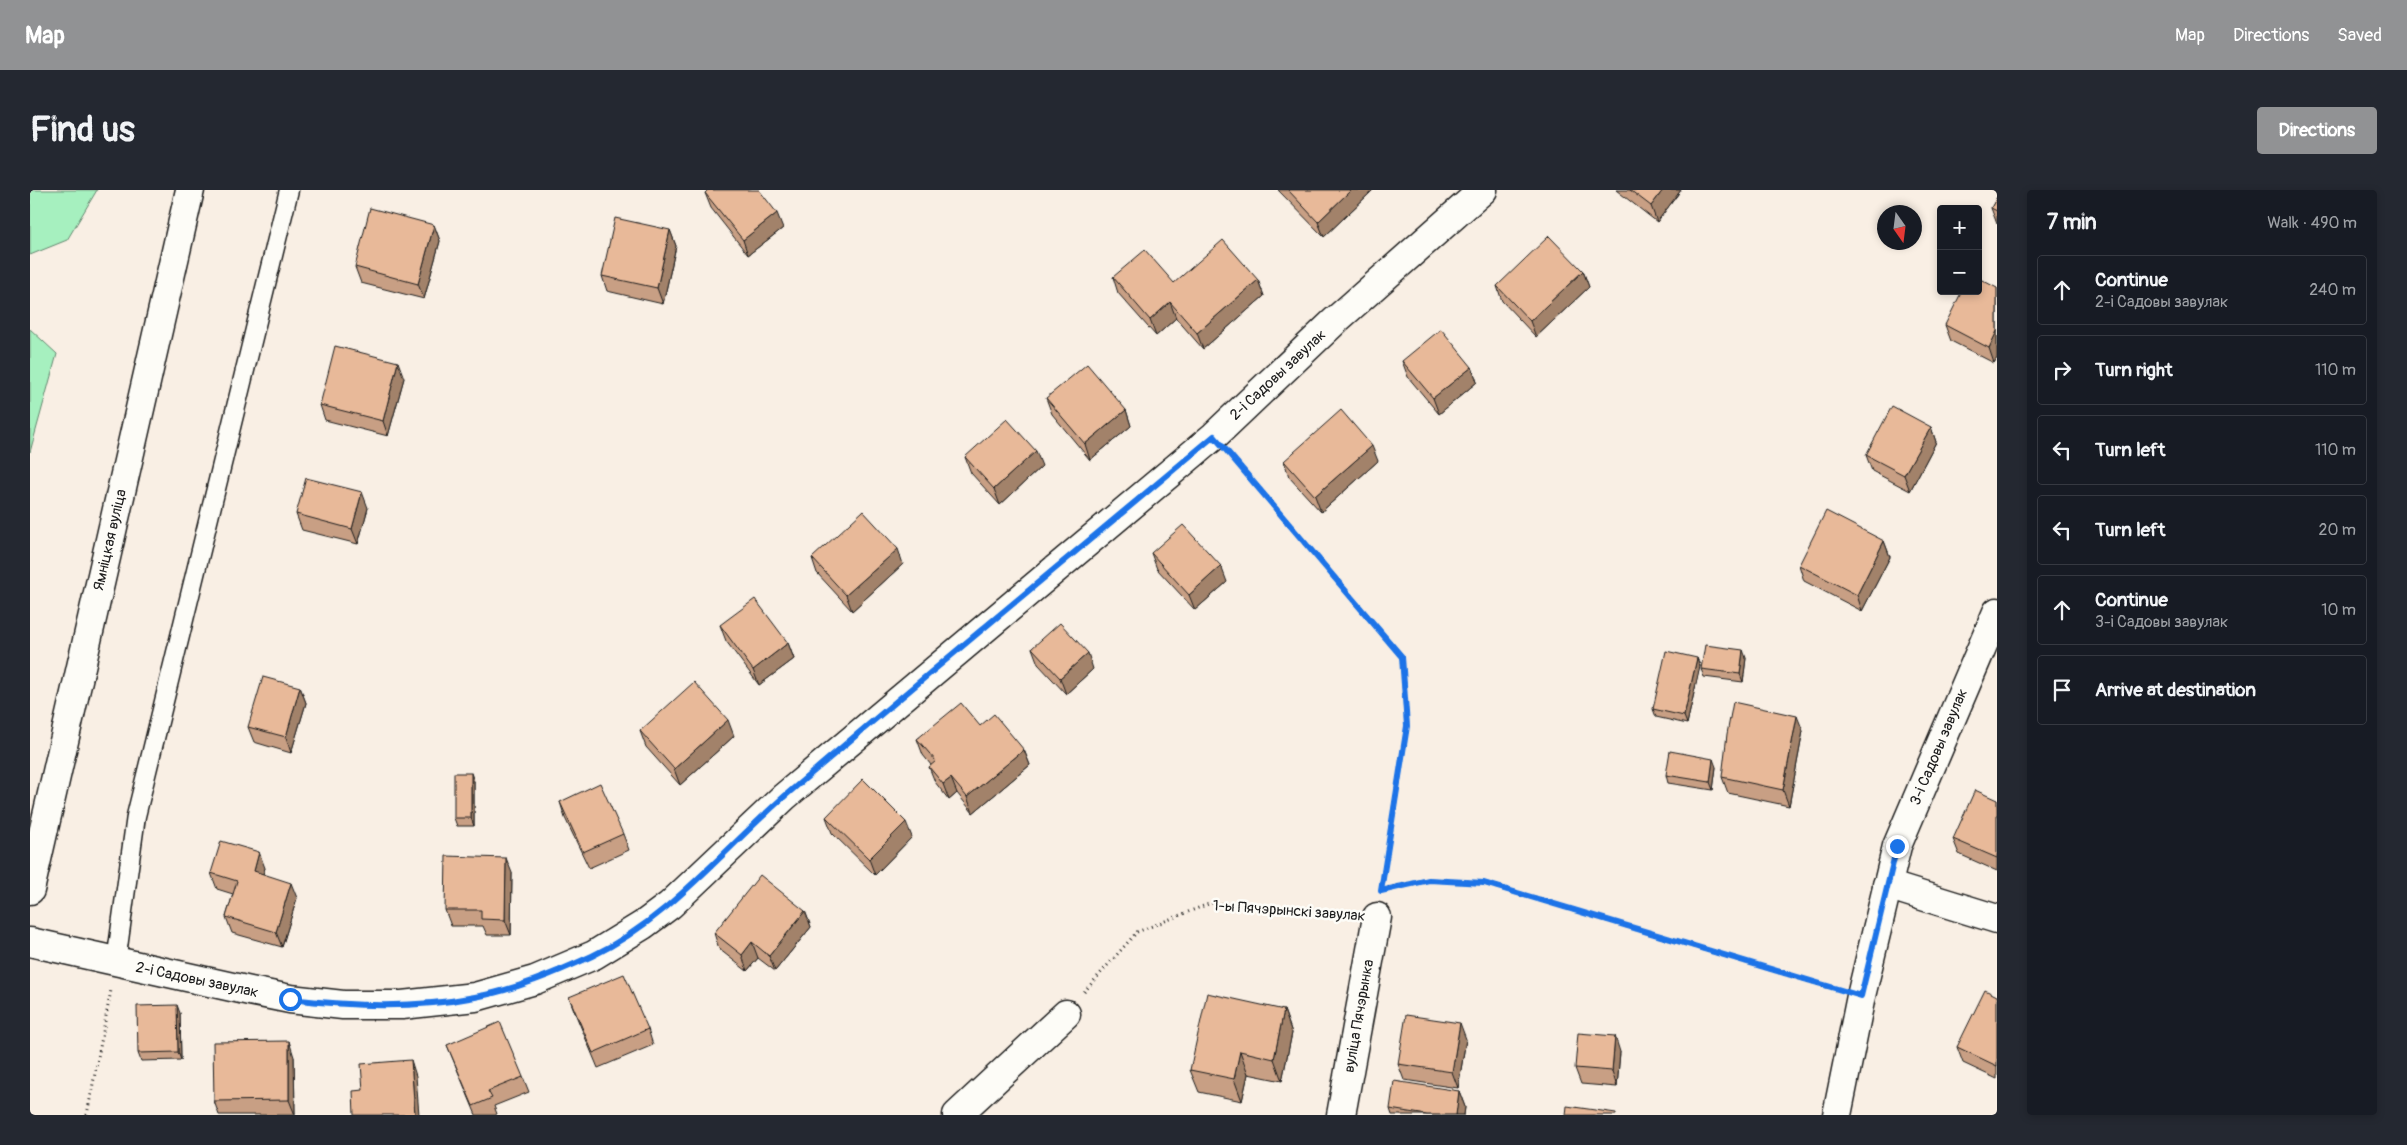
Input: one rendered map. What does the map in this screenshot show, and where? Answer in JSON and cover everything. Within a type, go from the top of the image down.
[{"type":"street","name":"Ямніцкая вуліца","points":[[30,890],[190,190]]},
{"type":"street","name":"2-і Садовы завулак","points":[[30,942],[290,999],[343,1005],[375,1005],[475,997],[534,980],[594,955],[643,925],[670,905],[784,797],[1214,436],[1336,320],[1483,190]]},
{"type":"street","name":"3-і Садовы завулак","points":[[1837,1115],[1861,996],[1897,846],[1997,612]]},
{"type":"street","points":[[1887,885],[1997,919]]},
{"type":"street","name":"вуліца Пячэрынка","points":[[1341,1115],[1377,917]]},
{"type":"street","points":[[957,1115],[1066,1014]]},
{"type":"lane","points":[[116,962],[136,816],[289,190]]},
{"type":"path","points":[[1214,436],[1402,657],[1407,726],[1381,891],[1429,880],[1484,883],[1861,996]]},
{"type":"path","name":"1-ы Пячэрынскі завулак","points":[[1066,1014],[1137,932],[1210,903],[1377,917]]},
{"type":"path","points":[[87,1115],[116,962]]},
{"type":"green space","points":[[30,190],[97,190],[67,240],[30,255]]},
{"type":"green space","points":[[30,329],[57,354],[30,452]]},
{"type":"building","points":[[708,190],[759,190],[777,213],[743,240],[705,193]]},
{"type":"building","points":[[1288,190],[1351,190],[1318,222]]},
{"type":"building","points":[[1630,190],[1663,190],[1651,206]]},
{"type":"building","points":[[1997,197],[1997,211],[1991,208]]},
{"type":"building","points":[[370,208],[434,225],[418,284],[355,267]]},
{"type":"building","points":[[615,218],[670,230],[657,288],[602,276]]},
{"type":"building","points":[[1549,236],[1583,271],[1530,321],[1497,286]]},
{"type":"building","points":[[1223,240],[1258,280],[1197,333],[1170,302],[1150,320],[1113,277],[1145,250],[1174,283]]},
{"type":"building","points":[[1982,280],[1997,288],[1997,331],[1989,348],[1945,325],[1960,295],[1982,295]]},
{"type":"building","points":[[1441,329],[1472,367],[1433,398],[1402,361]]},
{"type":"building","points":[[335,346],[398,362],[383,421],[320,405]]},
{"type":"building","points":[[1087,364],[1126,410],[1085,444],[1046,398]]},
{"type":"building","points":[[1892,406],[1931,427],[1904,475],[1866,455]]},
{"type":"building","points":[[1341,410],[1372,446],[1315,496],[1284,461]]},
{"type":"building","points":[[1007,419],[1036,451],[994,489],[965,457]]},
{"type":"building","points":[[306,478],[362,492],[352,529],[296,514]]},
{"type":"building","points":[[863,511],[898,549],[846,595],[812,558]]},
{"type":"building","points":[[1826,511],[1884,541],[1857,595],[1799,565]]},
{"type":"building","points":[[1183,525],[1221,566],[1189,595],[1151,553]]},
{"type":"building","points":[[755,599],[788,643],[753,670],[720,625]]},
{"type":"building","points":[[1060,623],[1088,653],[1060,678],[1032,648]]},
{"type":"building","points":[[1705,645],[1743,650],[1740,674],[1701,669]]},
{"type":"building","points":[[1666,651],[1697,658],[1684,716],[1653,709]]},
{"type":"building","points":[[263,677],[300,687],[286,737],[248,727]]},
{"type":"building","points":[[694,682],[728,720],[674,769],[640,731]]},
{"type":"building","points":[[1733,702],[1797,716],[1783,790],[1722,777]]},
{"type":"building","points":[[961,703],[980,726],[994,714],[1024,750],[967,797],[951,778],[943,784],[929,767],[936,761],[917,739]]},
{"type":"building","points":[[1670,751],[1713,759],[1710,782],[1666,775]]},
{"type":"building","points":[[454,773],[471,773],[471,818],[454,818]]},
{"type":"building","points":[[863,779],[906,822],[869,859],[826,817]]},
{"type":"building","points":[[600,783],[623,834],[583,852],[560,802]]},
{"type":"building","points":[[1975,790],[1997,800],[1997,858],[1953,839]]},
{"type":"building","points":[[221,841],[259,852],[254,871],[291,883],[276,932],[226,917],[237,881],[211,873]]},
{"type":"building","points":[[446,856],[506,858],[505,920],[481,919],[481,910],[445,910]]},
{"type":"building","points":[[760,875],[805,911],[769,956],[752,942],[742,955],[714,933]]},
{"type":"building","points":[[624,974],[648,1029],[593,1053],[569,997]]},
{"type":"building","points":[[1985,990],[1997,996],[1997,1066],[1957,1047]]},
{"type":"building","points":[[1207,993],[1284,1010],[1274,1059],[1240,1051],[1234,1079],[1190,1070]]},
{"type":"building","points":[[177,1005],[178,1052],[138,1053],[137,1006]]},
{"type":"building","points":[[1406,1015],[1460,1023],[1452,1072],[1398,1064]]},
{"type":"building","points":[[500,1022],[523,1077],[488,1091],[492,1098],[473,1106],[447,1045]]},
{"type":"building","points":[[1578,1033],[1615,1036],[1612,1071],[1575,1068]]},
{"type":"building","points":[[289,1041],[289,1100],[214,1101],[213,1042]]},
{"type":"building","points":[[411,1060],[415,1115],[354,1115],[353,1091],[363,1090],[361,1064]]},
{"type":"building","points":[[1394,1081],[1459,1091],[1456,1115],[1427,1115],[1390,1109]]},
{"type":"building","points":[[1567,1106],[1616,1113],[1616,1115],[1566,1115]]},
{"type":"route","points":[[290,999],[343,1005],[402,1005],[475,997],[534,980],[594,955],[618,941],[670,905],[784,797],[1214,436],[1402,657],[1407,726],[1381,891],[1429,880],[1484,883],[1861,996],[1897,846]]}]
